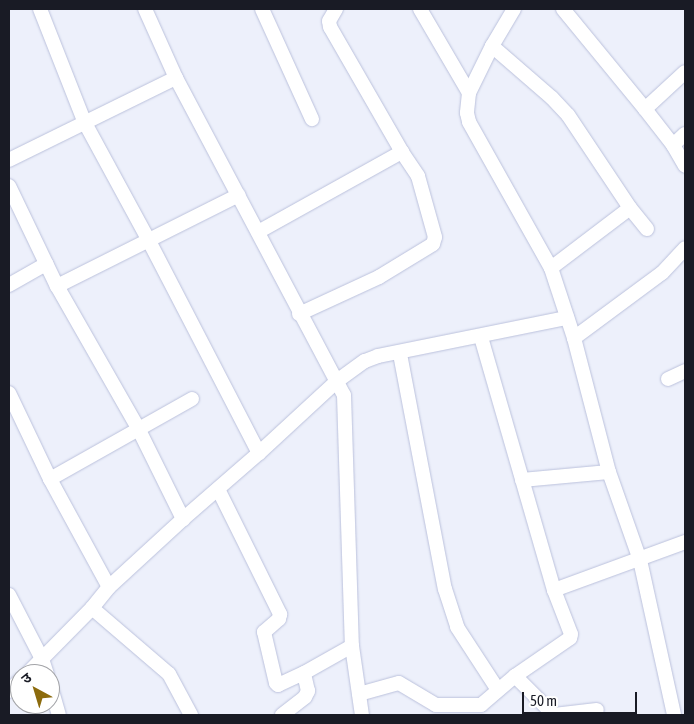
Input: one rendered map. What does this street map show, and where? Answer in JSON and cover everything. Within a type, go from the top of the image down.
[{"type":"street","points":[[40,9],[84,123],[149,241],[259,453]]},
{"type":"street","points":[[145,9],[176,78],[239,195],[299,314],[338,381],[344,395],[346,408],[352,646],[362,715]]},
{"type":"street","points":[[262,9],[312,119]]},
{"type":"street","points":[[299,314],[379,277],[433,244],[435,237],[418,176],[402,152],[330,27],[329,22],[336,9]]},
{"type":"street","points":[[420,9],[469,93]]},
{"type":"street","points":[[514,9],[492,46],[469,93],[466,105],[469,122],[551,268],[574,338],[609,472],[640,560],[674,715]]},
{"type":"street","points":[[563,9],[645,108],[673,145],[685,166]]},
{"type":"street","points":[[492,46],[552,98],[568,115],[646,229]]},
{"type":"street","points":[[645,108],[685,72]]},
{"type":"street","points":[[9,160],[176,78]]},
{"type":"street","points":[[673,145],[685,134]]},
{"type":"street","points":[[258,232],[402,152]]},
{"type":"street","points":[[9,186],[57,286],[138,428],[183,519]]},
{"type":"street","points":[[57,286],[239,195]]},
{"type":"street","points":[[551,268],[630,208]]},
{"type":"street","points":[[574,338],[662,273],[685,248]]},
{"type":"street","points":[[9,285],[46,264]]},
{"type":"street","points":[[37,664],[92,608],[109,587],[338,381],[365,362],[378,356],[400,354],[567,318]]},
{"type":"street","points":[[359,694],[399,682],[436,705],[482,710],[498,690],[515,676],[570,638],[571,634],[554,590],[481,337]]},
{"type":"street","points":[[400,354],[445,589],[458,627],[498,690]]},
{"type":"street","points":[[668,379],[685,371]]},
{"type":"street","points":[[9,393],[50,479],[109,587]]},
{"type":"street","points":[[50,479],[192,399]]},
{"type":"street","points":[[522,480],[609,472]]},
{"type":"street","points":[[218,489],[280,614],[279,619],[264,632],[276,683],[278,685],[304,673],[352,646]]},
{"type":"street","points":[[554,590],[685,542]]},
{"type":"street","points":[[9,595],[44,664]]},
{"type":"street","points":[[92,608],[169,674],[191,715]]},
{"type":"street","points":[[282,715],[305,697],[308,691],[304,673]]},
{"type":"street","points":[[515,676],[554,715],[597,710]]}]
